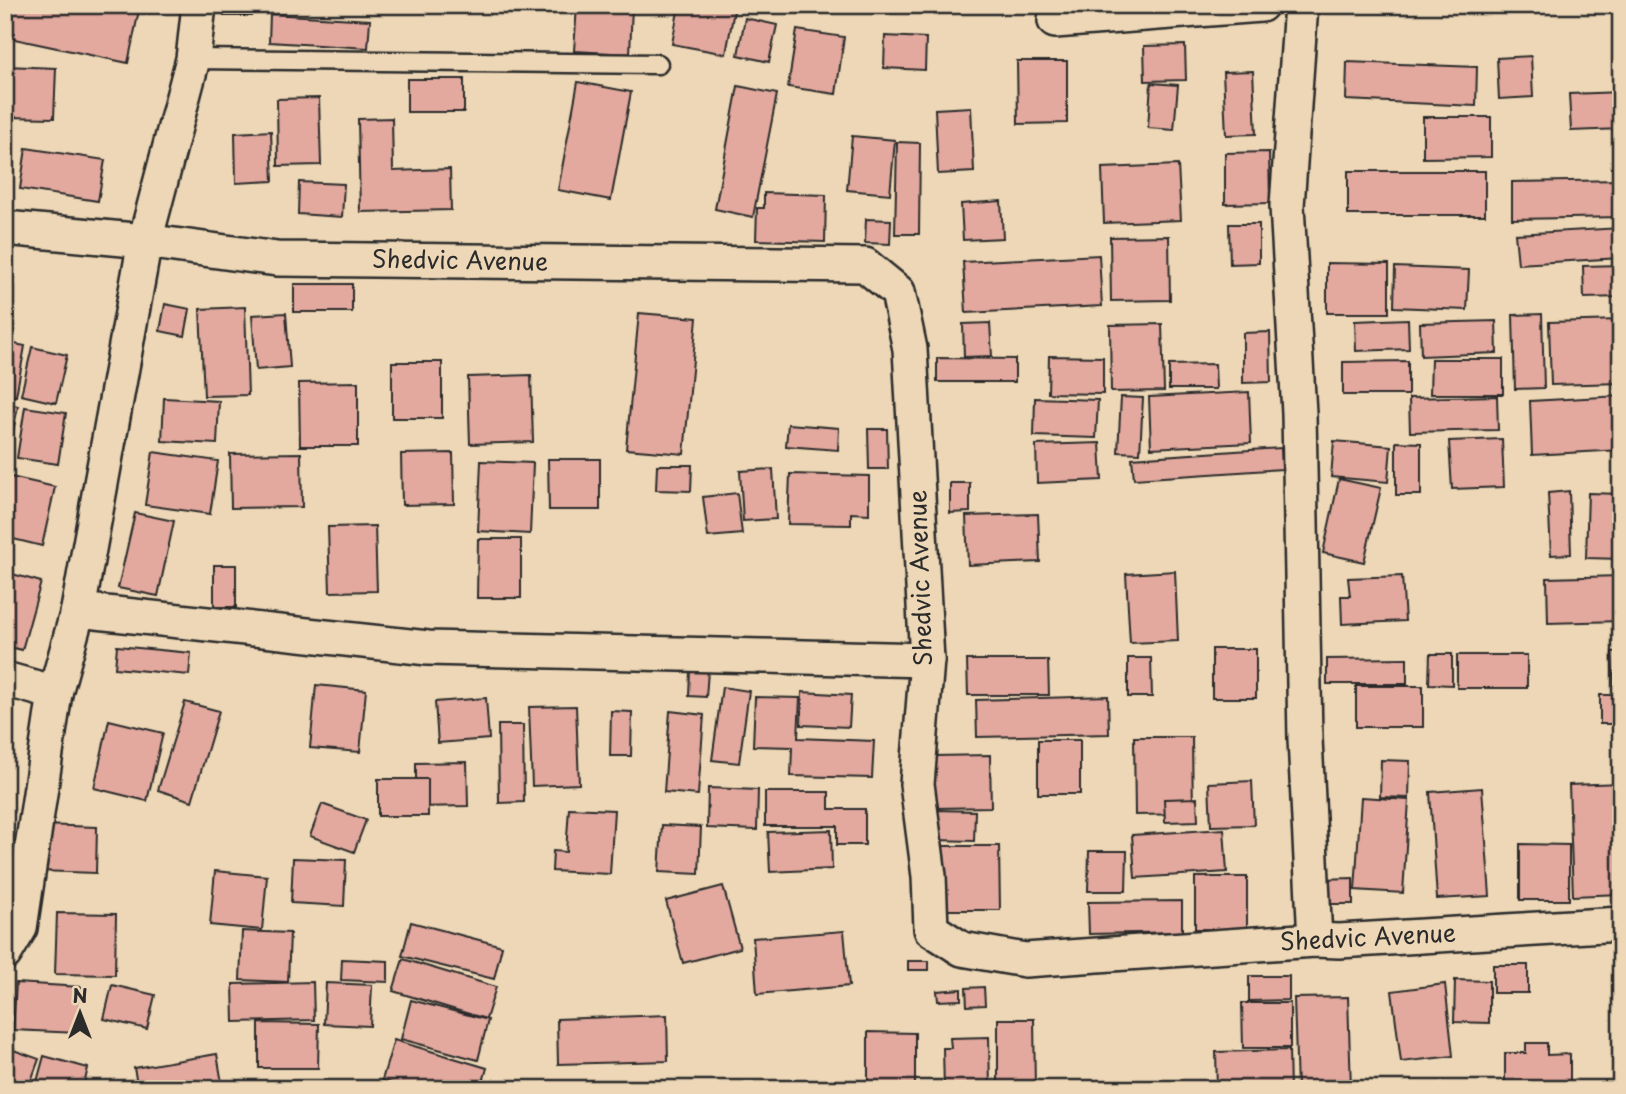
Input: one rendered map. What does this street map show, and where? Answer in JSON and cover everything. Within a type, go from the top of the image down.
[{"type":"street","points":[[5,953],[20,928],[55,693],[78,610],[145,241],[193,59],[199,5]]},
{"type":"street","points":[[1057,5],[1055,21],[1261,5]]},
{"type":"street","points":[[1301,5],[1287,206],[1299,413],[1305,740],[1315,940]]},
{"type":"street","name":"Shedvic Avenue","points":[[5,228],[145,241],[277,259],[865,265],[898,292],[910,349],[927,660],[917,784],[929,876],[930,929],[962,949],[1025,960],[1315,940],[1339,941],[1621,924]]},
{"type":"street","points":[[78,610],[428,648],[927,660]]},
{"type":"street","points":[[5,679],[55,693]]},
{"type":"lane","points":[[193,59],[658,64]]},
{"type":"building","points":[[11,5],[140,5],[128,63],[5,37]]},
{"type":"building","points":[[224,5],[252,5],[252,16],[224,16]]},
{"type":"building","points":[[256,5],[307,5],[307,8]]},
{"type":"building","points":[[577,5],[632,5],[630,54],[574,51]]},
{"type":"building","points":[[679,5],[735,5],[726,54],[672,44]]},
{"type":"building","points":[[270,14],[370,20],[368,48],[269,42]]},
{"type":"building","points":[[745,18],[777,25],[769,62],[738,55]]},
{"type":"building","points":[[797,30],[844,37],[836,94],[788,87]]},
{"type":"building","points":[[885,36],[926,38],[925,70],[884,68]]},
{"type":"building","points":[[1185,45],[1186,80],[1145,81],[1144,46]]},
{"type":"building","points":[[1531,56],[1533,97],[1499,99],[1497,58]]},
{"type":"building","points":[[1017,61],[1067,61],[1067,123],[1018,124]]},
{"type":"building","points":[[1347,62],[1477,67],[1476,106],[1346,100]]},
{"type":"building","points":[[5,66],[56,68],[54,118],[5,117]]},
{"type":"building","points":[[1253,71],[1256,134],[1226,135],[1223,72]]},
{"type":"building","points":[[407,79],[464,79],[464,112],[407,112]]},
{"type":"building","points":[[578,82],[631,92],[611,200],[558,190]]},
{"type":"building","points":[[1151,83],[1178,85],[1174,130],[1148,128]]},
{"type":"building","points":[[738,86],[777,94],[753,217],[715,209]]},
{"type":"building","points":[[1621,92],[1621,129],[1571,131],[1569,94]]},
{"type":"building","points":[[319,98],[321,165],[278,166],[277,99]]},
{"type":"building","points":[[971,107],[974,172],[938,174],[935,109]]},
{"type":"building","points":[[1423,117],[1491,117],[1491,157],[1423,158]]},
{"type":"building","points":[[392,118],[393,171],[450,169],[451,210],[360,212],[358,119]]},
{"type":"building","points":[[271,131],[273,181],[236,183],[235,133]]},
{"type":"building","points":[[852,136],[895,140],[890,194],[847,190]]},
{"type":"building","points":[[897,142],[920,143],[919,234],[895,234]]},
{"type":"building","points":[[26,148],[105,160],[98,201],[20,189]]},
{"type":"building","points":[[1269,152],[1270,203],[1225,204],[1225,153]]},
{"type":"building","points":[[1178,165],[1181,220],[1104,223],[1102,168]]},
{"type":"building","points":[[1348,171],[1485,171],[1485,215],[1348,215]]},
{"type":"building","points":[[1621,180],[1621,217],[1512,219],[1512,182]]},
{"type":"building","points":[[299,182],[344,184],[342,217],[298,214]]},
{"type":"building","points":[[764,193],[826,195],[825,242],[756,240],[757,208],[764,208]]},
{"type":"building","points":[[1001,201],[1003,238],[963,240],[961,204]]},
{"type":"building","points":[[866,219],[891,220],[890,244],[865,243]]},
{"type":"building","points":[[1229,224],[1259,224],[1259,263],[1230,264]]},
{"type":"building","points":[[1621,228],[1621,258],[1518,264],[1515,234]]},
{"type":"building","points":[[1169,236],[1170,300],[1111,301],[1110,237]]},
{"type":"building","points":[[1099,255],[1102,306],[966,313],[963,262]]},
{"type":"building","points":[[1327,263],[1389,264],[1389,313],[1327,313]]},
{"type":"building","points":[[1621,265],[1621,297],[1584,298],[1583,266]]},
{"type":"building","points":[[1395,267],[1469,270],[1467,310],[1394,307]]},
{"type":"building","points":[[294,284],[352,284],[352,312],[294,312]]},
{"type":"building","points":[[165,304],[190,309],[185,336],[160,331]]},
{"type":"building","points":[[245,307],[248,395],[204,396],[200,309]]},
{"type":"building","points":[[286,313],[290,367],[256,370],[252,315]]},
{"type":"building","points":[[639,313],[697,318],[684,454],[626,449]]},
{"type":"building","points":[[1542,314],[1544,388],[1515,389],[1513,315]]},
{"type":"building","points":[[1408,319],[1409,349],[1356,351],[1355,321]]},
{"type":"building","points":[[1621,320],[1621,383],[1551,385],[1549,322]]},
{"type":"building","points":[[1496,321],[1497,353],[1421,356],[1420,323]]},
{"type":"building","points":[[990,323],[992,356],[964,357],[963,324]]},
{"type":"building","points":[[1162,324],[1164,391],[1111,392],[1110,325]]},
{"type":"building","points":[[1270,332],[1271,382],[1243,383],[1243,333]]},
{"type":"building","points":[[5,342],[25,346],[16,396],[5,394]]},
{"type":"building","points":[[32,347],[67,355],[56,403],[21,395]]},
{"type":"building","points":[[1049,356],[1103,357],[1103,394],[1048,393]]},
{"type":"building","points":[[937,358],[1015,359],[1015,382],[937,382]]},
{"type":"building","points":[[1431,359],[1503,359],[1503,394],[1430,394]]},
{"type":"building","points":[[1408,361],[1408,395],[1343,395],[1343,362]]},
{"type":"building","points":[[392,362],[442,362],[442,418],[392,418]]},
{"type":"building","points":[[1215,364],[1216,389],[1169,389],[1169,365]]},
{"type":"building","points":[[531,375],[533,442],[470,444],[468,377]]},
{"type":"building","points":[[358,382],[358,446],[300,446],[299,383]]},
{"type":"building","points":[[1249,392],[1251,443],[1151,448],[1149,397]]},
{"type":"building","points":[[1497,396],[1498,430],[1410,432],[1409,398]]},
{"type":"building","points":[[1621,396],[1621,450],[1532,455],[1530,401]]},
{"type":"building","points":[[1121,397],[1143,398],[1140,453],[1118,452]]},
{"type":"building","points":[[164,398],[219,401],[217,444],[162,441]]},
{"type":"building","points":[[1035,398],[1098,400],[1096,438],[1034,436]]},
{"type":"building","points":[[5,403],[18,406],[9,453],[5,453]]},
{"type":"building","points":[[25,407],[66,413],[58,464],[17,458]]},
{"type":"building","points":[[788,424],[839,428],[838,450],[786,446]]},
{"type":"building","points":[[868,429],[887,429],[888,469],[869,469]]},
{"type":"building","points":[[1502,439],[1504,487],[1452,489],[1449,441]]},
{"type":"building","points":[[1334,441],[1391,446],[1388,482],[1331,477]]},
{"type":"building","points":[[1396,442],[1421,443],[1421,495],[1396,495]]},
{"type":"building","points":[[1100,443],[1102,480],[1037,483],[1036,445]]},
{"type":"building","points":[[1281,448],[1282,469],[1134,479],[1132,458]]},
{"type":"building","points":[[153,452],[218,461],[210,514],[145,505]]},
{"type":"building","points":[[301,453],[302,507],[231,508],[230,454]]},
{"type":"building","points":[[453,453],[454,504],[402,505],[401,454]]},
{"type":"building","points":[[548,459],[600,459],[600,510],[549,510]]},
{"type":"building","points":[[481,461],[533,463],[530,534],[478,531]]},
{"type":"building","points":[[657,465],[692,465],[691,491],[656,490]]},
{"type":"building","points":[[773,469],[776,519],[743,521],[740,471]]},
{"type":"building","points":[[790,474],[869,476],[869,514],[851,513],[851,525],[788,524]]},
{"type":"building","points":[[11,477],[55,487],[42,546],[5,537],[5,498]]},
{"type":"building","points":[[1339,479],[1381,488],[1364,562],[1323,553]]},
{"type":"building","points":[[950,483],[970,483],[970,512],[950,513]]},
{"type":"building","points":[[1569,491],[1571,554],[1551,555],[1548,493]]},
{"type":"building","points":[[737,493],[742,534],[708,537],[703,497]]},
{"type":"building","points":[[1588,493],[1621,494],[1621,559],[1586,558]]},
{"type":"building","points":[[135,513],[174,521],[158,596],[118,588]]},
{"type":"building","points":[[1038,514],[1040,562],[968,565],[966,516]]},
{"type":"building","points":[[375,526],[377,591],[330,592],[328,527]]},
{"type":"building","points":[[478,539],[521,539],[521,598],[477,598]]},
{"type":"building","points":[[214,565],[236,565],[236,607],[214,607]]},
{"type":"building","points":[[1175,571],[1178,641],[1130,643],[1126,574]]},
{"type":"building","points":[[5,572],[41,582],[22,650],[5,646]]},
{"type":"building","points":[[1402,576],[1405,621],[1342,624],[1341,596],[1350,596],[1348,578]]},
{"type":"building","points":[[1621,576],[1621,621],[1548,623],[1547,578]]},
{"type":"building","points":[[117,646],[191,653],[189,675],[115,668]]},
{"type":"building","points":[[1212,649],[1256,649],[1256,698],[1212,698]]},
{"type":"building","points":[[1621,651],[1621,688],[1614,689],[1612,652]]},
{"type":"building","points":[[1430,654],[1452,654],[1452,685],[1429,684]]},
{"type":"building","points":[[1457,655],[1527,655],[1527,688],[1457,688]]},
{"type":"building","points":[[1128,658],[1151,658],[1152,697],[1128,697]]},
{"type":"building","points":[[1407,658],[1407,684],[1327,684],[1327,659]]},
{"type":"building","points":[[967,660],[1048,660],[1049,695],[968,695]]},
{"type":"building","points":[[690,670],[708,671],[706,697],[689,696]]},
{"type":"building","points":[[316,685],[366,690],[360,752],[310,748]]},
{"type":"building","points":[[1356,686],[1423,686],[1423,727],[1356,727]]},
{"type":"building","points":[[722,687],[749,691],[739,763],[712,760]]},
{"type":"building","points":[[802,692],[851,695],[849,727],[801,725]]},
{"type":"building","points":[[1600,695],[1621,695],[1621,724],[1600,724]]},
{"type":"building","points":[[1108,696],[1109,734],[977,737],[976,700]]},
{"type":"building","points":[[755,697],[800,698],[798,738],[874,741],[872,778],[791,776],[792,747],[753,746]]},
{"type":"building","points":[[486,698],[489,739],[438,743],[435,702]]},
{"type":"building","points":[[185,702],[219,711],[192,801],[158,790]]},
{"type":"building","points":[[576,706],[579,784],[532,786],[529,707]]},
{"type":"building","points":[[611,711],[632,712],[631,756],[610,756]]},
{"type":"building","points":[[670,711],[704,715],[698,795],[664,792]]},
{"type":"building","points":[[109,720],[163,733],[147,801],[94,788]]},
{"type":"building","points":[[498,725],[523,725],[524,802],[499,803]]},
{"type":"building","points":[[1134,737],[1192,737],[1193,814],[1135,815]]},
{"type":"building","points":[[1038,740],[1080,740],[1080,794],[1038,794]]},
{"type":"building","points":[[990,755],[991,807],[935,808],[934,756]]},
{"type":"building","points":[[1381,760],[1410,761],[1409,798],[1380,797]]},
{"type":"building","points":[[467,762],[468,806],[416,807],[416,763]]},
{"type":"building","points":[[378,779],[428,779],[428,816],[378,816]]},
{"type":"building","points":[[1252,781],[1254,825],[1211,826],[1209,783]]},
{"type":"building","points":[[1621,783],[1621,894],[1573,896],[1569,785]]},
{"type":"building","points":[[708,788],[758,790],[757,830],[707,828]]},
{"type":"building","points":[[1482,788],[1490,896],[1437,899],[1430,792]]},
{"type":"building","points":[[765,792],[829,792],[829,809],[865,809],[865,845],[837,845],[837,826],[765,826]]},
{"type":"building","points":[[1361,797],[1409,800],[1403,893],[1355,890]]},
{"type":"building","points":[[1197,798],[1198,821],[1165,822],[1164,799]]},
{"type":"building","points":[[322,804],[366,820],[354,852],[310,836]]},
{"type":"building","points":[[569,808],[614,810],[610,874],[552,871],[553,851],[566,852]]},
{"type":"building","points":[[936,810],[975,811],[974,841],[935,840]]},
{"type":"building","points":[[41,825],[97,827],[96,873],[39,871]]},
{"type":"building","points":[[662,825],[701,827],[699,874],[659,872]]},
{"type":"building","points":[[1224,829],[1227,872],[1135,878],[1132,835]]},
{"type":"building","points":[[831,830],[832,869],[770,872],[768,832]]},
{"type":"building","points":[[1520,844],[1569,845],[1569,900],[1520,900]]},
{"type":"building","points":[[938,846],[999,846],[1000,910],[939,910]]},
{"type":"building","points":[[1089,851],[1127,851],[1126,891],[1088,891]]},
{"type":"building","points":[[293,858],[346,860],[344,906],[291,903]]},
{"type":"building","points":[[215,871],[267,876],[262,930],[210,925]]},
{"type":"building","points":[[1195,877],[1247,877],[1247,929],[1195,929]]},
{"type":"building","points":[[1353,878],[1353,904],[1320,904],[1320,879]]},
{"type":"building","points":[[723,886],[740,948],[683,963],[666,901]]},
{"type":"building","points":[[1182,901],[1182,932],[1089,934],[1088,902]]},
{"type":"building","points":[[57,913],[116,914],[115,975],[55,974]]},
{"type":"building","points":[[411,922],[502,946],[494,979],[402,956]]},
{"type":"building","points":[[242,931],[290,933],[288,982],[240,980]]},
{"type":"building","points":[[844,931],[849,986],[757,994],[753,938]]},
{"type":"building","points":[[342,959],[388,961],[388,982],[341,980]]},
{"type":"building","points":[[403,959],[496,987],[486,1019],[393,991]]},
{"type":"building","points":[[908,961],[929,961],[929,970],[908,970]]},
{"type":"building","points":[[1493,965],[1528,965],[1528,993],[1493,993]]},
{"type":"building","points":[[1249,976],[1289,976],[1289,1000],[1249,1001]]},
{"type":"building","points":[[1455,980],[1489,981],[1489,1023],[1454,1022]]},
{"type":"building","points":[[313,982],[314,1020],[234,1022],[233,984]]},
{"type":"building","points":[[16,983],[81,987],[78,1033],[13,1030]]},
{"type":"building","points":[[326,983],[372,985],[370,1026],[324,1024]]},
{"type":"building","points":[[1445,984],[1453,1056],[1401,1062],[1392,991]]},
{"type":"building","points":[[112,985],[155,995],[147,1029],[104,1019]]},
{"type":"building","points":[[984,987],[985,1005],[967,1006],[966,988]]},
{"type":"building","points":[[961,989],[961,1000],[938,1001],[937,991]]},
{"type":"building","points":[[1348,997],[1351,1088],[1297,1089],[1294,998]]},
{"type":"building","points":[[411,1000],[488,1020],[478,1060],[401,1039]]},
{"type":"building","points":[[1242,1003],[1290,1003],[1290,1048],[1243,1048]]},
{"type":"building","points":[[667,1015],[668,1061],[558,1064],[557,1019]]},
{"type":"building","points":[[998,1019],[1034,1019],[1035,1089],[998,1089]]},
{"type":"building","points":[[259,1023],[319,1024],[318,1068],[259,1068]]},
{"type":"building","points":[[868,1032],[915,1033],[915,1089],[868,1089]]},
{"type":"building","points":[[989,1037],[990,1089],[944,1089],[943,1048],[951,1048],[950,1038]]},
{"type":"building","points":[[394,1040],[487,1068],[481,1089],[410,1089],[382,1080]]},
{"type":"building","points":[[1526,1043],[1547,1043],[1547,1055],[1570,1054],[1570,1089],[1505,1089],[1505,1053],[1526,1053]]},
{"type":"building","points":[[5,1047],[39,1059],[28,1089],[5,1089]]},
{"type":"building","points":[[1289,1050],[1290,1089],[1217,1089],[1216,1052]]},
{"type":"building","points":[[217,1054],[223,1089],[138,1089],[134,1068]]},
{"type":"building","points":[[44,1056],[88,1068],[83,1089],[35,1089]]},
{"type":"building","points":[[836,1083],[836,1089],[775,1089],[775,1084]]}]
